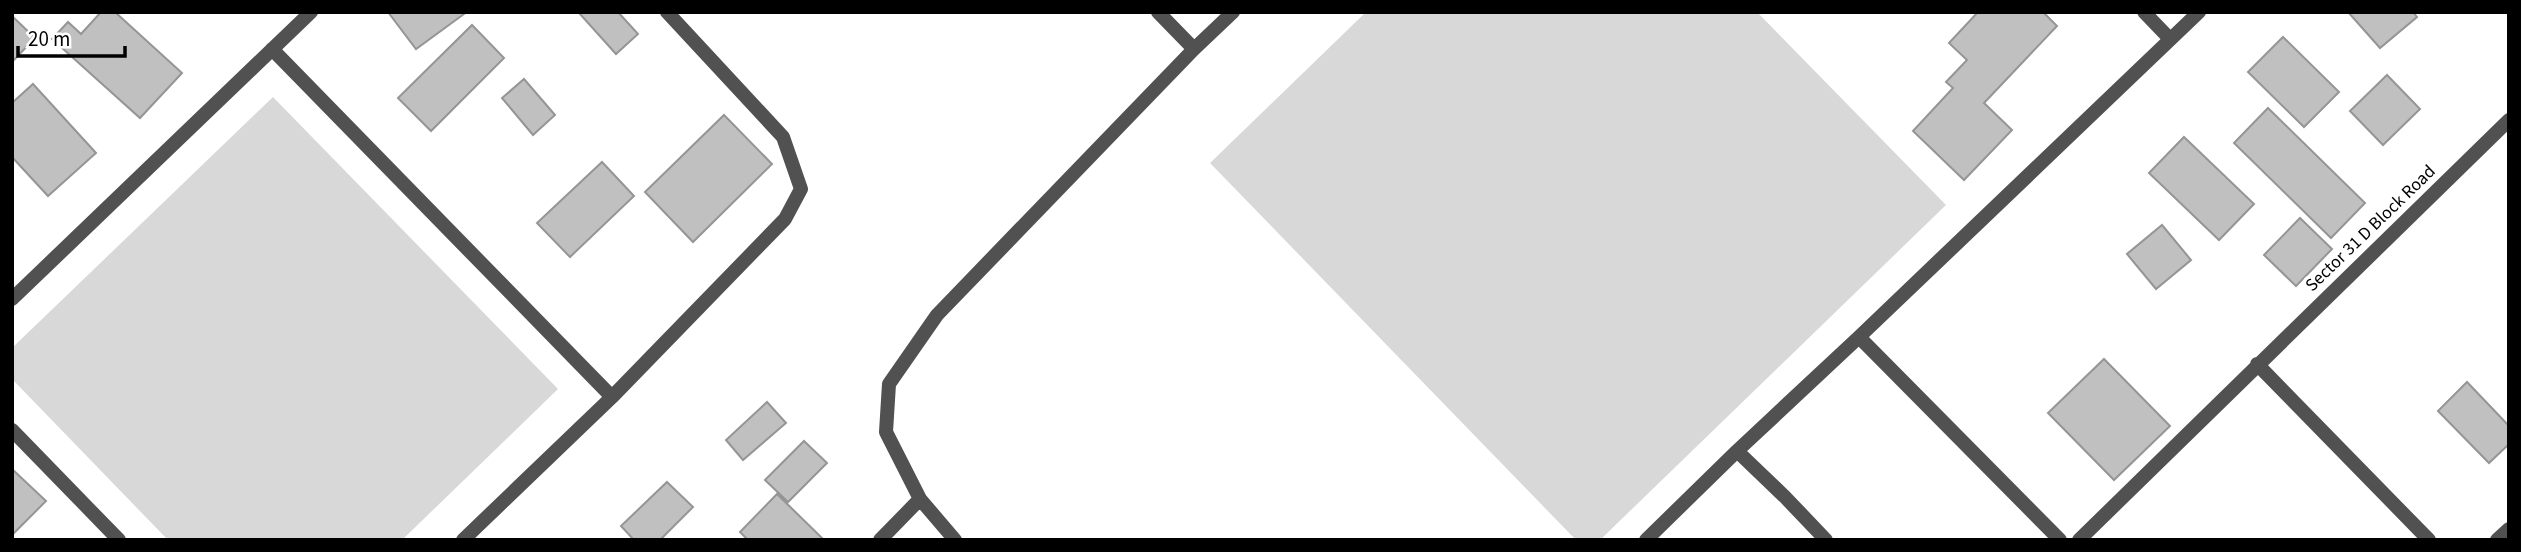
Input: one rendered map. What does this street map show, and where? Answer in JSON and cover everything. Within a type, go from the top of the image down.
[{"type":"street","points":[[12,299],[311,12]]},
{"type":"street","points":[[463,540],[612,397],[785,219],[801,189],[783,137],[667,12]]},
{"type":"street","points":[[1158,12],[1194,49]]},
{"type":"street","points":[[955,540],[920,499],[886,432],[889,384],[937,315],[1233,12]]},
{"type":"street","points":[[2144,12],[2171,39]]},
{"type":"street","points":[[1646,540],[2199,12]]},
{"type":"street","points":[[272,49],[612,397]]},
{"type":"street","name":"Sector 31 D Block Road","points":[[2079,540],[2509,120]]},
{"type":"street","points":[[1859,337],[2060,540]]},
{"type":"street","points":[[2257,364],[2429,540]]},
{"type":"street","points":[[12,430],[119,540]]},
{"type":"street","points":[[1737,451],[1826,540]]},
{"type":"street","points":[[880,540],[920,499]]},
{"type":"street","points":[[2497,540],[2509,528]]},
{"type":"shaded area","points":[[1366,12],[1757,12],[1946,205],[1600,540],[1576,540],[1210,163]]},
{"type":"shaded area","points":[[273,97],[558,389],[402,540],[168,540],[12,379],[12,348]]},
{"type":"building","points":[[101,12],[115,12],[182,73],[140,118],[52,39],[68,22],[81,34]]},
{"type":"building","points":[[388,12],[463,12],[464,14],[416,49]]},
{"type":"building","points":[[618,12],[638,34],[616,54],[580,14]]},
{"type":"building","points":[[1978,12],[2043,12],[2057,26],[1984,103],[2012,130],[1964,180],[1913,131],[1953,88],[1946,82],[1967,60],[1949,43]]},
{"type":"building","points":[[2348,12],[2413,12],[2417,17],[2380,48]]},
{"type":"building","points":[[12,16],[35,38],[12,62]]},
{"type":"building","points":[[472,25],[504,58],[431,131],[398,98]]},
{"type":"building","points":[[2283,37],[2339,92],[2304,127],[2248,72]]},
{"type":"building","points":[[2387,75],[2420,109],[2383,145],[2350,111]]},
{"type":"building","points":[[524,79],[555,115],[533,135],[502,98]]},
{"type":"building","points":[[33,84],[96,153],[48,196],[12,157],[12,103]]},
{"type":"building","points":[[2268,108],[2365,203],[2331,238],[2234,143]]},
{"type":"building","points":[[724,115],[772,164],[693,242],[645,192]]},
{"type":"building","points":[[2184,137],[2254,204],[2219,240],[2149,173]]},
{"type":"building","points":[[602,162],[634,196],[570,257],[537,223]]},
{"type":"building","points":[[2300,218],[2332,249],[2296,286],[2264,255]]},
{"type":"building","points":[[2162,225],[2191,260],[2156,289],[2127,254]]},
{"type":"building","points":[[2104,359],[2170,426],[2114,480],[2048,413]]},
{"type":"building","points":[[2467,382],[2509,426],[2509,444],[2489,463],[2438,411]]},
{"type":"building","points":[[767,402],[786,423],[743,460],[726,440]]},
{"type":"building","points":[[804,441],[827,463],[788,502],[765,480]]},
{"type":"building","points":[[12,469],[46,501],[12,535]]},
{"type":"building","points":[[667,482],[693,507],[660,540],[634,540],[621,526]]},
{"type":"building","points":[[777,494],[824,540],[748,540],[740,532]]}]
